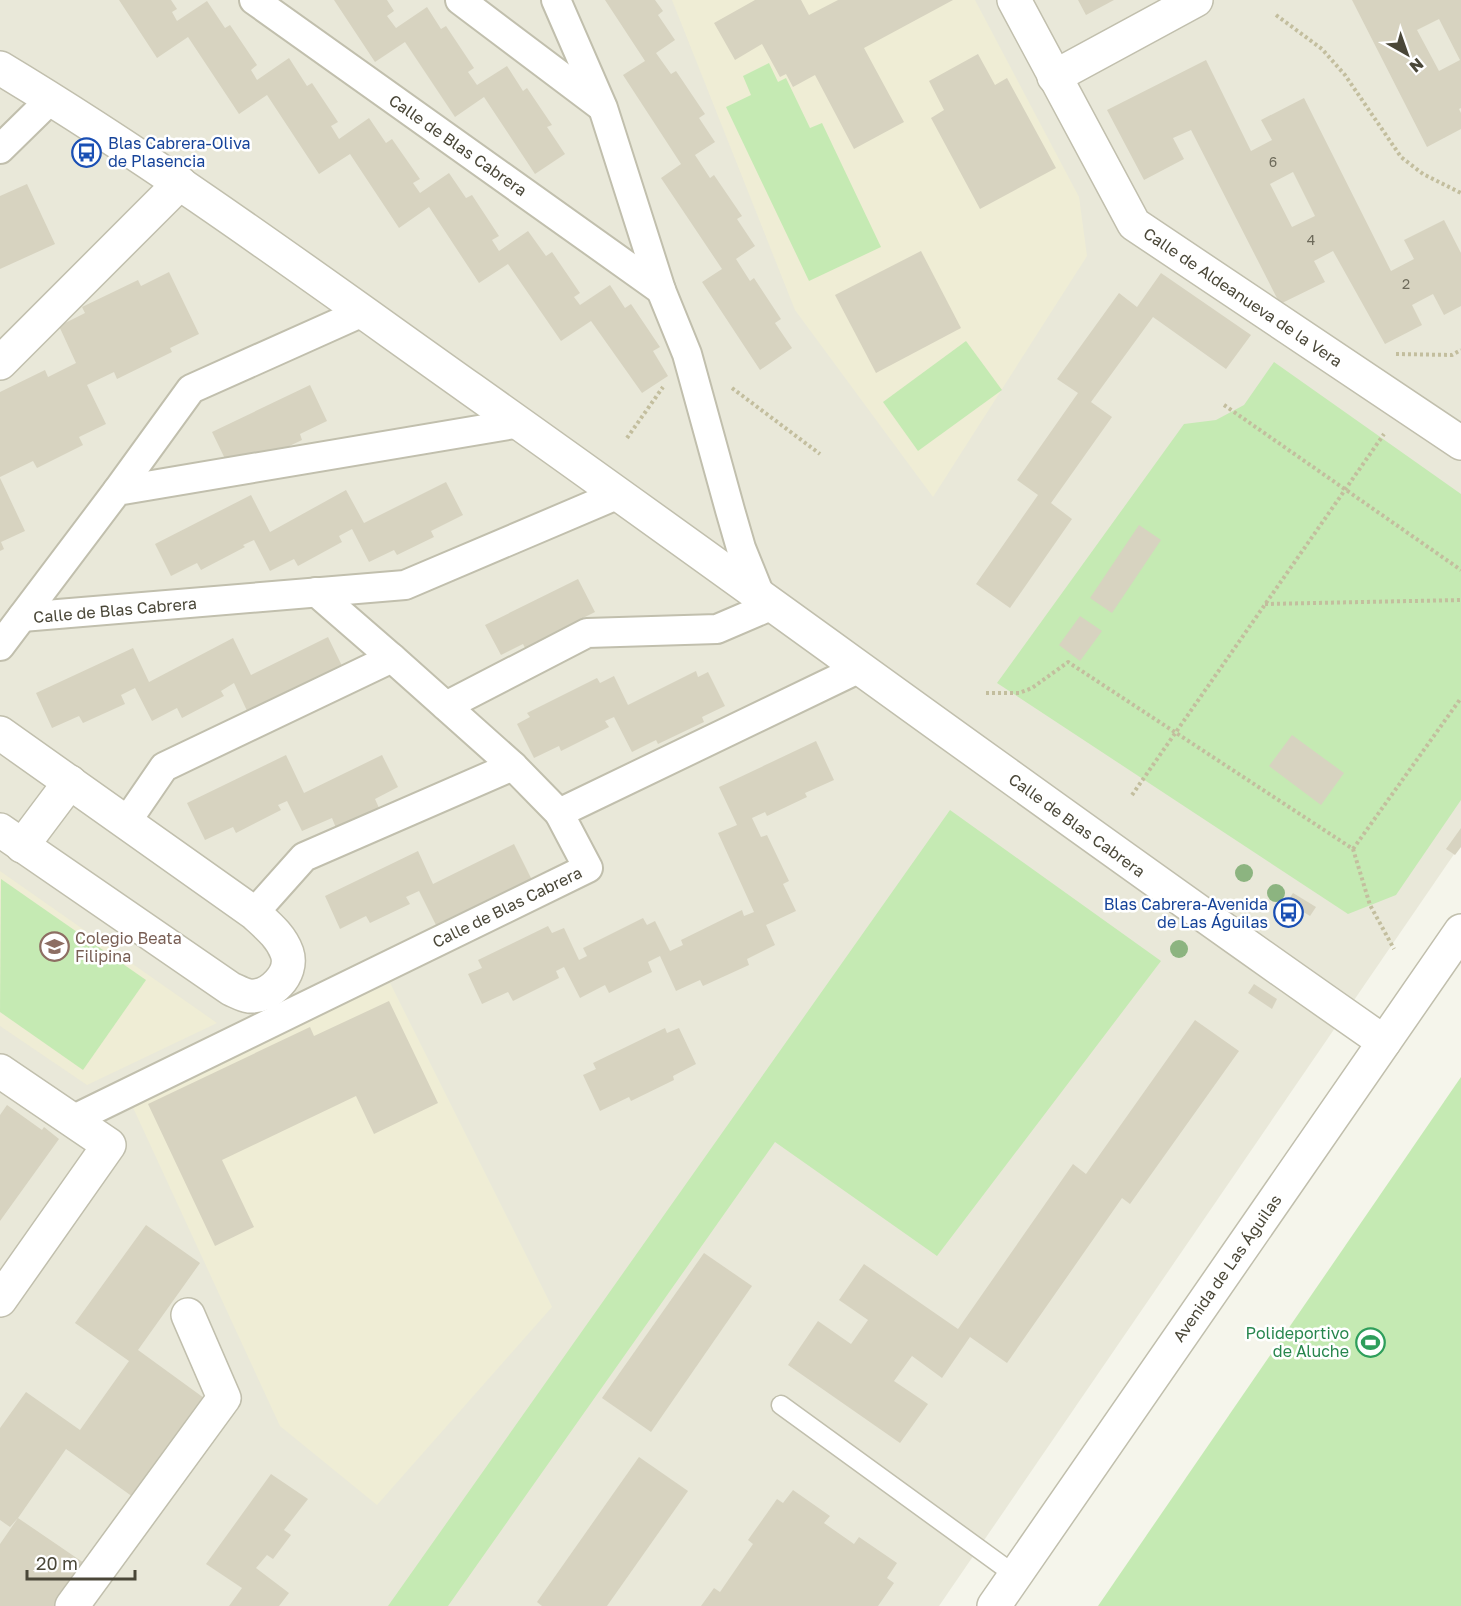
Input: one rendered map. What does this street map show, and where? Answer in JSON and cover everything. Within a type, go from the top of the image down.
[{"type":"street","name":"Calle de Blas Cabrera","points":[[254,0],[661,290]]},
{"type":"street","points":[[460,0],[603,108]]},
{"type":"street","points":[[446,706],[587,633],[717,629],[766,600],[741,548],[687,354],[661,290],[603,108],[556,0]]},
{"type":"street","name":"Calle de Aldeanueva de la Vera","points":[[1014,0],[1134,224],[1461,443]]},
{"type":"street","points":[[1054,77],[1196,0]]},
{"type":"street","name":"Calle de Blas Cabrera","points":[[0,68],[180,183],[620,494],[1220,928],[1384,1041]]},
{"type":"street","points":[[0,149],[51,99]]},
{"type":"street","points":[[0,363],[180,183]]},
{"type":"street","name":"Calle de Blas Cabrera","points":[[0,646],[191,389],[363,312]]},
{"type":"street","points":[[117,491],[520,423]]},
{"type":"street","name":"Calle de Blas Cabrera","points":[[22,618],[405,585],[620,494]]},
{"type":"street","points":[[316,592],[513,766],[559,813],[860,668]]},
{"type":"street","points":[[127,821],[164,767],[392,658]]},
{"type":"street","points":[[0,733],[127,821],[254,913],[276,933],[287,954],[288,967],[281,981],[268,993],[249,996],[231,989],[11,838],[70,782]]},
{"type":"street","points":[[254,913],[304,857],[513,766]]},
{"type":"street","name":"Calle de Blas Cabrera","points":[[72,1120],[588,868],[559,813]]},
{"type":"street","name":"Avenida de Las Águilas","points":[[994,1606],[1461,931]]},
{"type":"street","points":[[0,1071],[109,1145],[0,1300]]},
{"type":"street","points":[[72,1606],[225,1398],[188,1315]]},
{"type":"lane","points":[[781,1405],[1016,1575]]},
{"type":"path","points":[[1276,15],[1322,49],[1345,75],[1401,157],[1423,174],[1461,193]]},
{"type":"path","points":[[1396,354],[1452,355],[1461,350]]},
{"type":"path","points":[[627,438],[687,354],[820,454]]},
{"type":"path","points":[[1224,405],[1461,570]]},
{"type":"path","points":[[1132,795],[1388,428]]},
{"type":"path","points":[[1265,604],[1461,600]]},
{"type":"path","points":[[986,693],[1019,693],[1032,688],[1068,662],[1353,849],[1370,905],[1394,949]]},
{"type":"path","points":[[1353,849],[1461,698]]},
{"type":"shaded area","points":[[0,0],[1461,0],[1461,844],[939,1606],[0,1606]]},
{"type":"shaded area","points":[[672,0],[975,0],[1079,197],[1087,256],[933,497],[795,310]]},
{"type":"shaded area","name":"Colegio Beata Filipina","points":[[0,871],[217,1023],[87,1085],[0,1026]]},
{"type":"shaded area","points":[[390,983],[552,1307],[377,1505],[280,1426],[130,1101]]},
{"type":"green space","points":[[769,63],[778,82],[786,78],[810,128],[822,123],[881,247],[809,281],[726,107],[751,95],[743,76]]},
{"type":"green space","points":[[966,341],[1002,390],[918,451],[883,402]]},
{"type":"green space","points":[[1274,362],[1461,494],[1461,800],[1396,895],[1348,914],[997,683],[1184,424],[1216,420],[1244,405]]},
{"type":"green space","points":[[950,810],[1161,961],[937,1256],[775,1142],[448,1606],[388,1606]]},
{"type":"green space","name":"Colegio Beata Filipina","points":[[1,879],[146,980],[83,1070],[0,1012]]},
{"type":"green space","name":"Polideportivo de Aluche","points":[[1461,1077],[1461,1606],[1098,1606]]},
{"type":"building","points":[[119,0],[171,0],[177,9],[172,12],[177,21],[207,1],[225,28],[230,25],[257,65],[251,70],[257,80],[289,58],[307,86],[312,83],[338,122],[331,126],[339,139],[369,118],[386,143],[392,139],[420,179],[413,183],[420,193],[449,173],[466,198],[472,195],[499,236],[492,240],[499,251],[528,231],[546,256],[552,252],[580,293],[574,297],[580,305],[610,285],[625,308],[631,304],[660,347],[653,351],[668,376],[642,393],[591,321],[561,341],[508,264],[479,283],[429,207],[399,228],[350,154],[319,174],[267,95],[239,114],[188,37],[157,58]]},
{"type":"building","points":[[334,0],[387,0],[394,11],[387,16],[396,28],[427,7],[441,29],[446,26],[474,68],[468,72],[477,85],[507,66],[523,91],[527,88],[552,125],[547,127],[565,154],[535,174],[484,97],[455,117],[405,42],[375,62]]},
{"type":"building","points":[[605,0],[655,0],[663,11],[658,15],[675,40],[656,53],[671,74],[676,71],[705,114],[699,118],[715,142],[695,155],[710,178],[714,175],[742,216],[737,219],[755,246],[736,259],[750,281],[754,278],[781,319],[775,323],[792,348],[760,370],[702,282],[722,269],[661,178],[681,164],[623,75],[645,61]]},
{"type":"building","points":[[755,0],[801,0],[809,15],[838,0],[953,0],[864,48],[904,122],[854,149],[815,75],[793,87],[786,74],[780,77],[762,44],[735,60],[714,23]]},
{"type":"building","points":[[1078,0],[1114,0],[1086,15]]},
{"type":"building","points":[[1352,0],[1461,0],[1461,108],[1459,109],[1461,129],[1427,147]],"holes":[[[1439,19],[1460,60],[1439,71],[1417,30]]]},
{"type":"building","points":[[978,54],[995,85],[1007,78],[1056,168],[980,209],[931,118],[944,110],[929,81]]},
{"type":"building","points":[[1206,60],[1251,151],[1272,140],[1261,120],[1304,98],[1391,271],[1414,259],[1404,240],[1444,220],[1461,253],[1461,306],[1444,315],[1433,294],[1412,305],[1422,325],[1385,344],[1333,251],[1314,261],[1325,282],[1280,304],[1191,130],[1173,138],[1184,159],[1144,180],[1107,110]],"holes":[[[1293,172],[1315,216],[1292,227],[1270,184]]]},
{"type":"building","points":[[27,184],[55,244],[0,269],[0,196]]},
{"type":"building","points":[[921,251],[961,328],[876,373],[835,295]]},
{"type":"building","points":[[169,272],[199,334],[170,348],[172,352],[117,379],[114,372],[87,385],[106,424],[79,437],[83,445],[37,468],[33,461],[0,477],[0,392],[45,370],[48,377],[76,363],[59,326],[85,313],[82,307],[138,280],[141,286]]},
{"type":"building","points":[[1161,273],[1251,335],[1226,369],[1153,317],[1091,402],[1112,417],[1051,503],[1072,519],[1010,608],[976,584],[1038,495],[1017,480],[1078,393],[1057,379],[1119,293],[1137,307]]},
{"type":"building","points":[[310,385],[327,421],[300,434],[302,440],[260,460],[229,467],[212,432]]},
{"type":"building","points":[[0,478],[25,531],[1,542],[4,549],[0,551]]},
{"type":"building","points":[[446,482],[463,515],[431,531],[434,537],[397,555],[394,550],[369,562],[352,529],[339,536],[342,542],[298,566],[294,559],[270,571],[254,540],[201,570],[197,563],[171,576],[155,544],[251,495],[270,532],[346,490],[364,523]]},
{"type":"building","points":[[1139,525],[1161,540],[1112,613],[1090,598]]},
{"type":"building","points":[[578,579],[595,612],[571,624],[573,629],[527,652],[523,644],[501,655],[485,625]]},
{"type":"building","points":[[1080,616],[1102,631],[1080,661],[1059,645]]},
{"type":"building","points":[[328,637],[344,670],[249,715],[234,683],[221,691],[224,696],[182,718],[177,708],[152,721],[135,688],[121,695],[125,704],[83,723],[79,716],[52,728],[36,693],[133,648],[149,682],[233,638],[251,675]]},
{"type":"building","points":[[696,671],[698,677],[708,672],[725,706],[702,717],[704,722],[658,744],[656,740],[632,752],[614,717],[605,721],[609,727],[561,751],[559,746],[534,758],[517,724],[530,717],[527,713],[597,678],[600,683],[614,676],[628,705]]},
{"type":"building","points":[[1292,735],[1344,773],[1321,805],[1269,766]]},
{"type":"building","points":[[816,741],[834,780],[805,793],[807,797],[767,816],[765,812],[752,818],[761,837],[767,835],[789,881],[783,884],[796,911],[766,925],[775,945],[747,959],[749,965],[703,986],[700,980],[676,991],[660,956],[648,962],[652,972],[609,993],[605,985],[580,998],[564,967],[556,971],[559,978],[513,1001],[508,992],[482,1004],[468,974],[482,968],[478,960],[548,926],[552,933],[564,928],[579,960],[587,956],[583,948],[643,918],[647,925],[655,921],[670,951],[683,945],[681,940],[742,910],[744,916],[754,912],[718,833],[737,825],[719,787]]},
{"type":"building","points":[[286,755],[304,793],[382,755],[398,787],[375,799],[379,808],[336,828],[332,818],[302,831],[287,801],[278,805],[281,810],[236,833],[233,827],[205,840],[187,803]]},
{"type":"building","points":[[1461,828],[1461,847],[1455,855],[1446,849]]},
{"type":"building","points":[[514,844],[533,882],[453,922],[451,918],[436,925],[419,891],[406,897],[410,904],[370,923],[366,916],[340,929],[325,896],[418,851],[433,884]]},
{"type":"building","points":[[1293,893],[1316,907],[1310,916],[1287,902]]},
{"type":"building","points":[[1254,984],[1277,999],[1272,1009],[1248,993]]},
{"type":"building","points":[[389,1001],[438,1103],[374,1134],[356,1096],[222,1160],[254,1227],[215,1246],[148,1104],[310,1027],[314,1036]]},
{"type":"building","points":[[1195,1020],[1239,1051],[1130,1204],[1122,1198],[1007,1363],[970,1337],[942,1378],[912,1356],[894,1381],[928,1404],[900,1443],[788,1365],[818,1321],[851,1344],[868,1320],[839,1300],[864,1264],[958,1329],[1073,1164],[1086,1174]]},
{"type":"building","points":[[665,1028],[667,1033],[679,1028],[696,1064],[673,1076],[674,1080],[631,1101],[629,1097],[600,1111],[583,1075],[596,1069],[593,1063]]},
{"type":"building","points":[[7,1105],[42,1130],[44,1127],[59,1139],[0,1221],[0,1115]]},
{"type":"building","points":[[146,1225],[200,1263],[138,1350],[204,1398],[133,1497],[66,1449],[10,1527],[0,1520],[0,1428],[26,1392],[80,1430],[129,1361],[75,1323]]},
{"type":"building","points":[[704,1253],[752,1286],[651,1432],[602,1398]]},
{"type":"building","points":[[639,1457],[688,1491],[607,1606],[542,1606],[537,1602]]},
{"type":"building","points":[[271,1474],[308,1499],[284,1530],[291,1535],[273,1559],[267,1555],[256,1568],[289,1593],[279,1606],[229,1606],[242,1588],[206,1564]]},
{"type":"building","points":[[793,1490],[830,1516],[824,1523],[854,1544],[859,1537],[897,1563],[887,1578],[894,1583],[878,1606],[701,1606],[714,1588],[720,1592],[753,1544],[748,1540],[777,1499],[783,1503]]},
{"type":"building","points":[[18,1518],[84,1563],[54,1606],[0,1606],[0,1544]]},
{"type":"place","name":"Blas Cabrera-Oliva de Plasencia","points":[[87,152]]},
{"type":"place","name":"Blas Cabrera-Avenida de Las Águilas","points":[[1289,913]]},
{"type":"place","name":"Colegio Beata Filipina","points":[[54,947]]},
{"type":"place","name":"Polideportivo de Aluche","points":[[1370,1342]]}]
